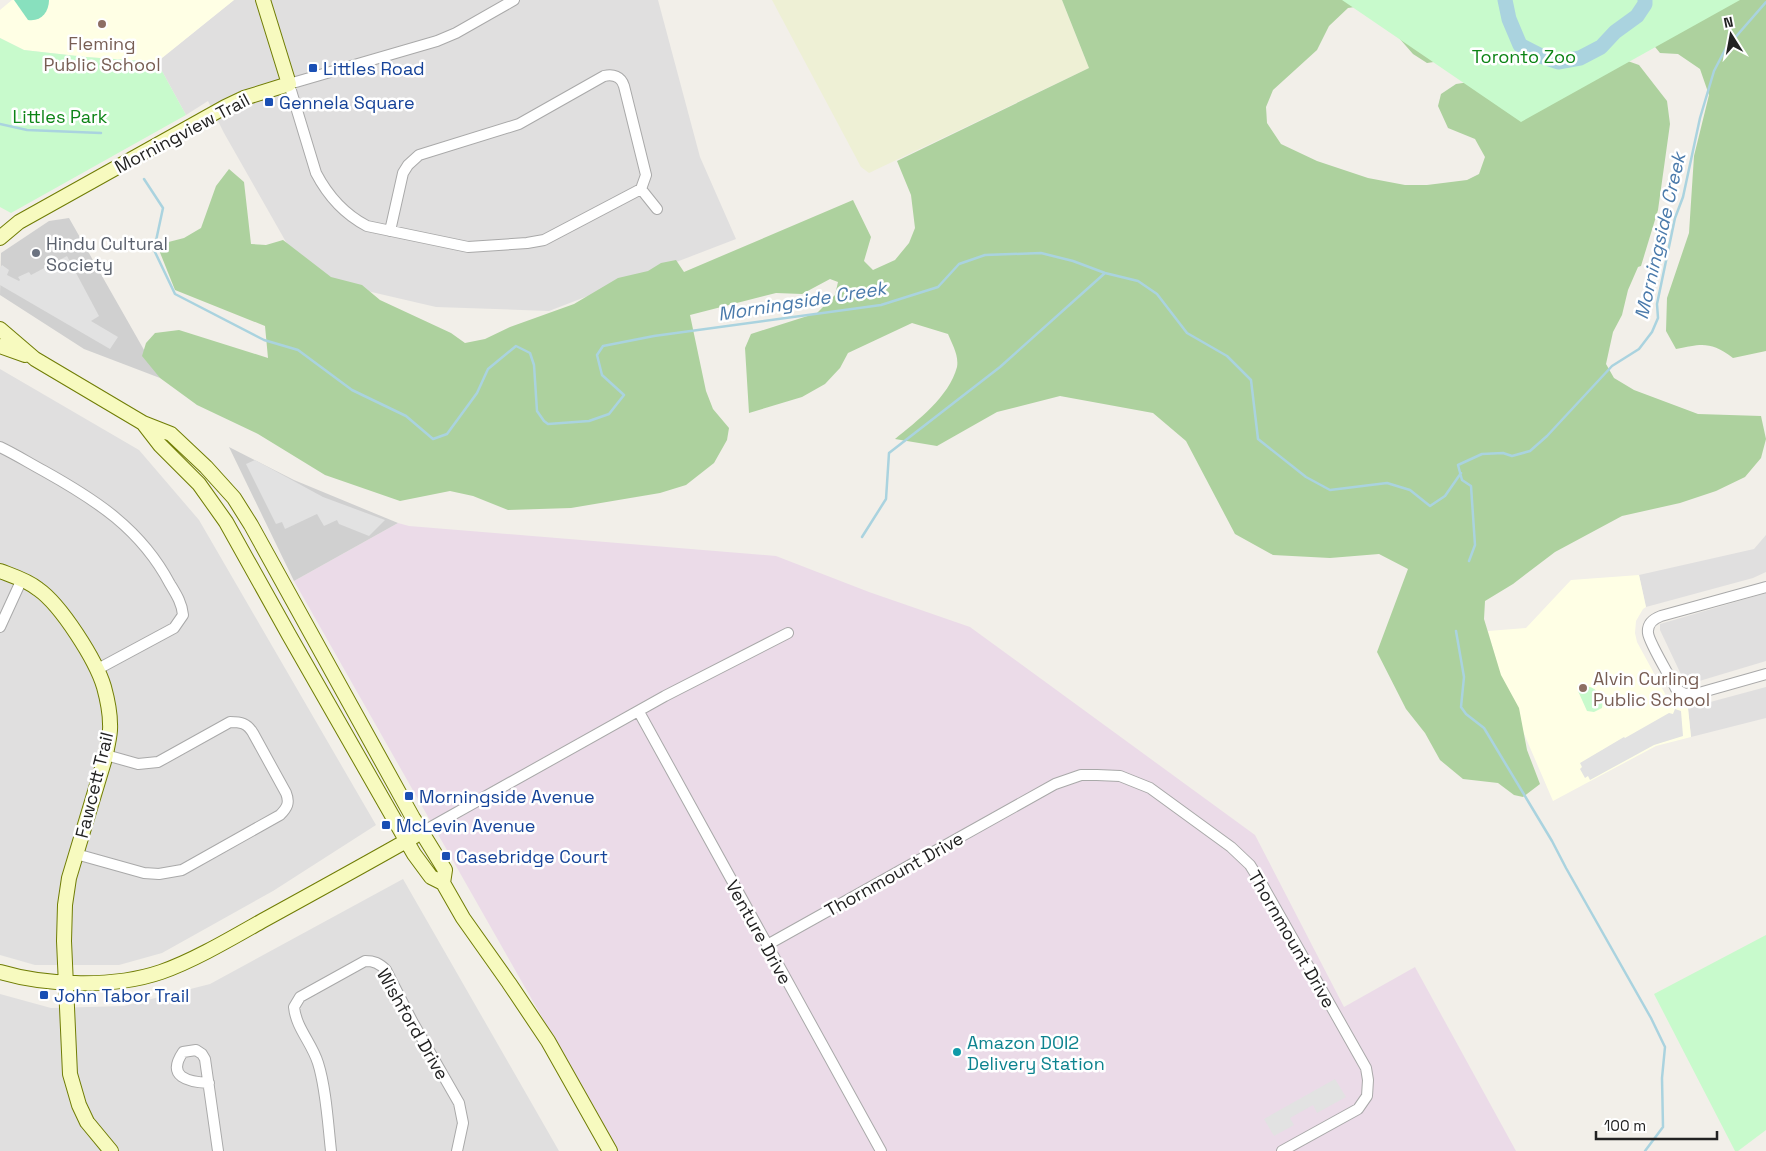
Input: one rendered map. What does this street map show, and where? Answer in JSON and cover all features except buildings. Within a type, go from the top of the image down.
[{"type":"main road","points":[[263,0],[289,84]]},
{"type":"main road","name":"Morningview Trail","points":[[0,238],[19,222],[225,107],[244,98],[289,84]]},
{"type":"main road","points":[[0,329],[36,359],[143,423],[171,434],[206,467],[234,498],[413,818],[445,870],[443,883]]},
{"type":"main road","points":[[0,346],[36,359]]},
{"type":"main road","points":[[143,423],[160,445],[199,484],[226,522],[298,652],[407,841],[431,877],[443,883],[463,918],[548,1041],[610,1151]]},
{"type":"main road","name":"Fawcett Trail","points":[[0,571],[39,589],[56,604],[77,635],[103,685],[110,725],[106,755],[69,878],[65,905],[66,983]]},
{"type":"main road","points":[[0,972],[31,979],[66,983],[102,982],[161,972],[181,964],[239,934],[422,832]]},
{"type":"main road","points":[[66,983],[68,1057],[73,1090],[87,1122],[111,1151]]},
{"type":"street","name":"Morningview Trail","points":[[289,84],[437,41],[456,33],[514,0]]},
{"type":"street","points":[[289,84],[316,173],[322,185],[352,218],[367,226],[390,231],[468,247],[544,240],[641,189],[646,175],[622,81],[614,74],[604,76],[518,124],[419,155],[408,165],[403,173],[390,231]]},
{"type":"street","points":[[641,189],[657,209]]},
{"type":"street","points":[[0,446],[83,494],[123,523],[136,535],[152,555],[182,605],[183,615],[174,628],[96,670]]},
{"type":"street","points":[[0,627],[22,580]]},
{"type":"street","points":[[1766,588],[1661,616],[1650,624],[1648,634],[1676,689],[1681,693],[1699,693],[1766,674]]},
{"type":"street","points":[[422,832],[665,696],[788,633]]},
{"type":"street","name":"Venture Drive","points":[[639,712],[881,1151]]},
{"type":"street","points":[[76,854],[144,873],[168,873],[182,870],[280,815],[287,808],[286,793],[253,733],[249,727],[241,722],[230,722],[158,762],[138,764],[106,755]]},
{"type":"street","name":"Thornmount Drive","points":[[767,945],[1056,784],[1081,775],[1120,776],[1150,788],[1231,847],[1250,866],[1366,1068],[1368,1080],[1367,1096],[1358,1109],[1282,1151]]},
{"type":"street","name":"Wishford Drive","points":[[331,1151],[321,1072],[314,1053],[296,1021],[294,1007],[300,997],[364,961],[372,961],[380,964],[386,970],[412,1021],[459,1103],[463,1124],[457,1151]]},
{"type":"street","points":[[209,1084],[218,1151]]},
{"type":"shaded area","name":"Fleming Public School","points":[[12,0],[234,0],[157,62],[24,50],[0,38],[0,10]]},
{"type":"shaded area","points":[[234,0],[658,0],[700,157],[736,239],[549,311],[436,307],[337,284],[290,249],[224,133],[208,101],[186,115],[157,62]]},
{"type":"shaded area","points":[[772,0],[1062,0],[1089,68],[869,173],[861,167]]},
{"type":"shaded area","points":[[69,218],[160,378],[84,349],[0,295],[1,253],[49,221]]},
{"type":"shaded area","points":[[67,256],[99,316],[91,321],[118,337],[110,349],[0,285],[0,268],[2,265],[9,270],[7,275],[19,281],[18,277],[29,272],[31,275]]},
{"type":"shaded area","points":[[0,369],[139,450],[199,520],[376,825],[273,891],[162,953],[119,965],[35,965],[0,955]]},
{"type":"shaded area","points":[[229,447],[294,480],[398,523],[294,581]]},
{"type":"shaded area","points":[[255,460],[323,497],[385,520],[369,536],[339,524],[337,520],[324,526],[317,514],[285,529],[282,522],[276,524],[246,464]]},
{"type":"shaded area","points":[[398,523],[409,526],[776,556],[869,592],[970,627],[1255,835],[1344,1007],[1415,967],[1516,1151],[618,1151],[294,581]]},
{"type":"shaded area","points":[[1766,535],[1766,572],[1753,578],[1646,607],[1639,575],[1754,549]]},
{"type":"shaded area","name":"Alvin Curling Public School","points":[[1639,575],[1646,607],[1636,621],[1635,633],[1637,642],[1669,701],[1688,708],[1691,737],[1656,746],[1553,801],[1503,685],[1488,631],[1526,628],[1571,580]]},
{"type":"shaded area","points":[[1766,593],[1766,661],[1686,685],[1660,630],[1660,624]]},
{"type":"shaded area","points":[[1766,687],[1766,718],[1691,737],[1688,708]]},
{"type":"shaded area","points":[[1675,709],[1681,711],[1683,736],[1654,745],[1590,780],[1588,776],[1585,778],[1580,769],[1582,767],[1580,763],[1669,713],[1673,714]]},
{"type":"shaded area","points":[[403,879],[559,1151],[0,1151],[0,994],[51,1008],[124,1006],[210,984]]},
{"type":"shaded area","points":[[1335,1079],[1346,1097],[1317,1113],[1313,1105],[1290,1118],[1294,1125],[1274,1136],[1264,1119]]},
{"type":"green space","points":[[14,0],[49,0],[49,4],[46,12],[40,18],[28,20]]},
{"type":"green space","points":[[1062,0],[1459,0],[1461,58],[1427,63],[1413,54],[1378,14],[1361,6],[1348,8],[1329,26],[1317,50],[1273,90],[1266,107],[1267,123],[1281,144],[1317,161],[1368,178],[1405,185],[1427,185],[1467,180],[1479,174],[1485,157],[1475,139],[1448,128],[1438,106],[1441,94],[1456,84],[1622,59],[1639,65],[1667,101],[1670,124],[1658,210],[1641,266],[1638,267],[1628,290],[1622,315],[1613,332],[1606,364],[1614,378],[1634,390],[1698,414],[1761,416],[1766,439],[1761,458],[1745,477],[1716,491],[1680,503],[1622,516],[1555,552],[1513,584],[1485,601],[1484,619],[1501,675],[1519,708],[1527,750],[1540,784],[1523,797],[1514,795],[1498,783],[1463,779],[1440,760],[1425,733],[1406,709],[1377,652],[1408,569],[1379,554],[1330,558],[1273,555],[1235,534],[1186,441],[1153,413],[1060,396],[997,412],[937,446],[895,439],[940,398],[953,378],[957,367],[956,354],[948,334],[912,323],[848,353],[840,368],[825,384],[802,397],[749,413],[745,348],[751,334],[817,313],[835,295],[838,282],[830,279],[802,294],[776,293],[690,315],[706,391],[713,409],[729,428],[727,440],[714,463],[686,485],[660,493],[571,508],[508,510],[473,496],[450,491],[400,501],[325,475],[258,434],[197,405],[160,378],[142,356],[146,343],[155,333],[179,330],[268,358],[265,326],[175,290],[157,245],[184,238],[201,228],[216,186],[229,169],[244,182],[251,244],[266,245],[283,240],[331,277],[362,285],[380,300],[451,333],[465,343],[485,339],[510,327],[574,304],[618,278],[648,271],[661,263],[676,260],[684,272],[853,200],[871,237],[864,261],[873,270],[895,260],[909,243],[915,228],[911,195],[897,161],[1089,68]]},
{"type":"green space","name":"Toronto Zoo","points":[[1342,0],[1740,0],[1521,122]]},
{"type":"green space","points":[[1685,0],[1766,0],[1766,351],[1733,358],[1712,346],[1706,345],[1676,349],[1666,331],[1667,298],[1689,233],[1694,156],[1709,95],[1700,69],[1678,54],[1660,53],[1651,42]]},
{"type":"green space","name":"Littles Park","points":[[0,38],[24,50],[157,62],[186,115],[11,213],[0,207]]},
{"type":"green space","points":[[1584,686],[1592,688],[1598,693],[1602,700],[1602,708],[1594,712],[1587,711],[1578,691],[1579,688]]},
{"type":"green space","points":[[1766,935],[1766,1130],[1738,1151],[1735,1151],[1654,994]]},
{"type":"waterway","points":[[1505,0],[1509,19],[1520,45],[1543,57],[1558,62],[1580,58],[1601,47],[1615,32],[1637,16],[1645,4],[1645,0]]},
{"type":"waterway","name":"Morningside Creek","points":[[1469,561],[1475,545],[1471,486],[1462,480],[1458,465],[1482,454],[1503,453],[1512,456],[1530,451],[1547,436],[1612,366],[1639,349],[1652,332],[1658,318],[1657,304],[1675,218],[1683,197],[1700,118],[1714,71],[1726,48],[1766,2]]},
{"type":"waterway","name":"Morningside Creek","points":[[0,124],[27,130],[101,133]]},
{"type":"waterway","name":"Morningside Creek","points":[[144,179],[163,208],[154,250],[175,294],[264,340],[298,350],[352,390],[406,416],[433,439],[447,434],[477,393],[488,369],[516,346],[530,353],[534,365],[537,411],[544,421],[548,424],[589,421],[609,414],[624,395],[602,375],[597,355],[603,346],[654,336],[881,305],[938,287],[959,264],[985,255],[1041,253],[1138,281],[1157,294],[1187,333],[1227,356],[1251,380],[1258,439],[1306,477],[1330,490],[1387,483],[1410,490],[1430,506],[1445,496],[1461,473]]},
{"type":"waterway","points":[[862,537],[886,499],[889,453],[1000,367],[1105,273]]},
{"type":"waterway","points":[[1456,631],[1464,677],[1461,707],[1466,714],[1484,728],[1552,841],[1651,1018],[1665,1047],[1662,1078],[1663,1127],[1645,1151]]},
{"type":"place","name":"Fleming Public School","points":[[102,24]]},
{"type":"place","name":"Littles Road","points":[[313,68]]},
{"type":"place","name":"Gennela Square","points":[[269,102]]},
{"type":"place","name":"Hindu Cultural Society","points":[[36,253]]},
{"type":"place","name":"Alvin Curling Public School","points":[[1583,688]]},
{"type":"place","name":"Morningside Avenue","points":[[409,796]]},
{"type":"place","name":"McLevin Avenue","points":[[386,825]]},
{"type":"place","name":"Casebridge Court","points":[[446,856]]},
{"type":"place","name":"John Tabor Trail","points":[[44,995]]},
{"type":"place","name":"Amazon DOI2 Delivery Station","points":[[957,1052]]}]
